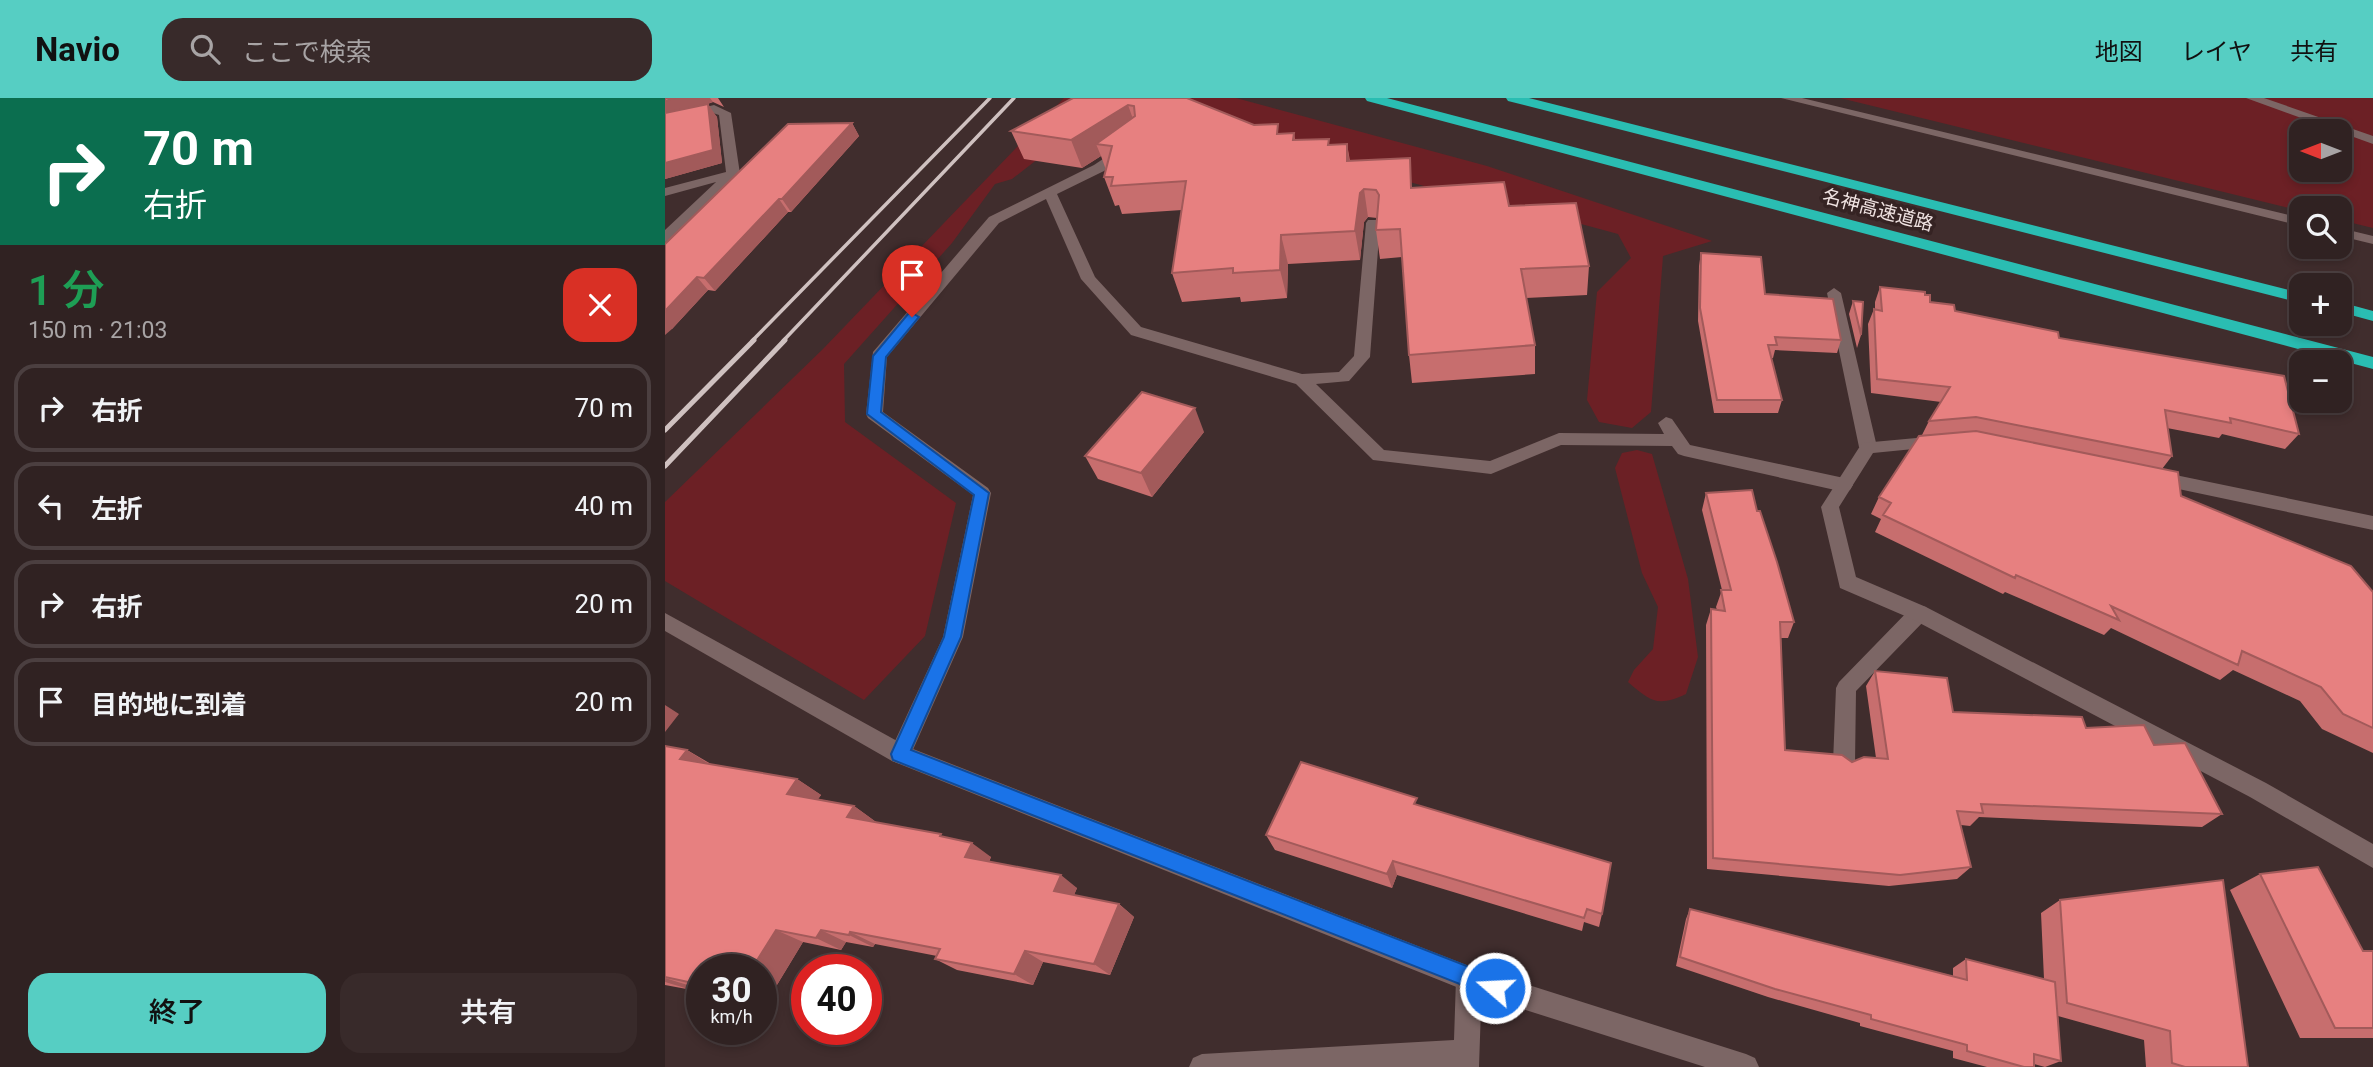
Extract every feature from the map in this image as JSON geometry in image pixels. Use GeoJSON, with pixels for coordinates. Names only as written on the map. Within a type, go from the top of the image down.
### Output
{"type":"FeatureCollection","features":[{"type":"Feature","properties":{"kind":"highway","name":"名神高速道路"},"geometry":{"type":"LineString","coordinates":[[1372,98],[2373,363]]}},
{"type":"Feature","properties":{"kind":"highway","name":"名神高速道路"},"geometry":{"type":"LineString","coordinates":[[1513,98],[2289,295]]}},
{"type":"Feature","properties":{"kind":"highway"},"geometry":{"type":"LineString","coordinates":[[2352,310],[2373,316]]}},
{"type":"Feature","properties":{"kind":"street"},"geometry":{"type":"LineString","coordinates":[[1787,98],[2289,219]]}},
{"type":"Feature","properties":{"kind":"street"},"geometry":{"type":"LineString","coordinates":[[2252,98],[2373,140]]}},
{"type":"Feature","properties":{"kind":"street"},"geometry":{"type":"LineString","coordinates":[[665,121],[713,109],[725,113],[733,174]]}},
{"type":"Feature","properties":{"kind":"street"},"geometry":{"type":"LineString","coordinates":[[900,754],[953,637],[982,493],[874,414],[880,356],[994,220],[1099,167],[1139,139]]}},
{"type":"Feature","properties":{"kind":"street"},"geometry":{"type":"LineString","coordinates":[[665,192],[733,174]]}},
{"type":"Feature","properties":{"kind":"street"},"geometry":{"type":"LineString","coordinates":[[665,238],[733,174]]}},
{"type":"Feature","properties":{"kind":"street"},"geometry":{"type":"LineString","coordinates":[[1050,192],[1088,279],[1136,331],[1302,380],[1343,377],[1362,356],[1373,223]]}},
{"type":"Feature","properties":{"kind":"street"},"geometry":{"type":"LineString","coordinates":[[2352,235],[2373,240]]}},
{"type":"Feature","properties":{"kind":"street"},"geometry":{"type":"LineString","coordinates":[[1834,293],[1868,447],[1830,507],[1847,582],[1919,613],[2258,790],[2373,857]]}},
{"type":"Feature","properties":{"kind":"street"},"geometry":{"type":"LineString","coordinates":[[1302,380],[1379,456],[1491,468],[1559,439],[1677,439]]}},
{"type":"Feature","properties":{"kind":"street"},"geometry":{"type":"LineString","coordinates":[[1666,423],[1684,450],[1844,485]]}},
{"type":"Feature","properties":{"kind":"street"},"geometry":{"type":"LineString","coordinates":[[1868,447],[1955,440]]}},
{"type":"Feature","properties":{"kind":"street"},"geometry":{"type":"LineString","coordinates":[[2143,476],[2373,523]]}},
{"type":"Feature","properties":{"kind":"street"},"geometry":{"type":"LineString","coordinates":[[1844,763],[1846,688],[1919,613]]}},
{"type":"Feature","properties":{"kind":"street"},"geometry":{"type":"LineString","coordinates":[[665,621],[900,754],[1469,979],[1746,1067]]}},
{"type":"Feature","properties":{"kind":"street"},"geometry":{"type":"LineString","coordinates":[[1202,1067],[1466,1060],[1469,979]]}},
{"type":"Feature","properties":{"kind":"shaded area"},"geometry":{"type":"Polygon","coordinates":[[[1064,98],[1116,98],[1012,179],[995,184],[952,243],[844,364],[845,422],[956,503],[925,636],[864,700],[665,581],[665,502],[823,349],[1064,98]]]}},
{"type":"Feature","properties":{"kind":"shaded area"},"geometry":{"type":"Polygon","coordinates":[[[1136,98],[1236,98],[1487,166],[1712,241],[1663,256],[1651,412],[1632,428],[1599,422],[1587,400],[1597,292],[1631,258],[1618,234],[1485,198],[1449,193],[1356,167],[1136,98]]]}},
{"type":"Feature","properties":{"kind":"shaded area"},"geometry":{"type":"Polygon","coordinates":[[[1840,98],[2373,98],[2373,228],[2352,223],[2352,196],[2289,196],[2289,208],[1840,98]]]}},
{"type":"Feature","properties":{"kind":"shaded area"},"geometry":{"type":"Polygon","coordinates":[[[1637,450],[1652,454],[1688,579],[1698,657],[1686,694],[1661,701],[1649,698],[1628,682],[1634,670],[1653,649],[1658,607],[1642,573],[1615,468],[1622,453],[1637,450]]]}},
{"type":"Feature","properties":{"kind":"building"},"geometry":{"type":"Polygon","coordinates":[[[1073,98],[1187,98],[1254,125],[1278,124],[1277,134],[1294,133],[1293,140],[1329,139],[1328,145],[1347,144],[1347,161],[1410,158],[1411,188],[1504,182],[1509,206],[1576,203],[1589,266],[1521,269],[1535,345],[1409,355],[1400,229],[1376,230],[1379,195],[1376,190],[1364,189],[1360,193],[1355,231],[1281,235],[1280,270],[1233,273],[1233,268],[1172,273],[1186,181],[1111,186],[1113,177],[1104,177],[1112,146],[1096,144],[1135,116],[1134,106],[1128,105],[1071,140],[1011,131],[1073,98]]]}},
{"type":"Feature","properties":{"kind":"building"},"geometry":{"type":"Polygon","coordinates":[[[708,104],[713,150],[665,163],[665,113],[708,104]]]}},
{"type":"Feature","properties":{"kind":"building"},"geometry":{"type":"Polygon","coordinates":[[[852,123],[704,278],[697,277],[665,311],[665,244],[788,124],[852,123]]]}},
{"type":"Feature","properties":{"kind":"building"},"geometry":{"type":"Polygon","coordinates":[[[1701,253],[1761,257],[1765,294],[1833,299],[1841,340],[1775,337],[1777,345],[1768,345],[1782,400],[1717,400],[1700,308],[1701,253]]]}},
{"type":"Feature","properties":{"kind":"building"},"geometry":{"type":"Polygon","coordinates":[[[1880,287],[1925,292],[1925,295],[1930,295],[1930,302],[1954,305],[1955,311],[2058,332],[2059,338],[2284,376],[2289,395],[2289,413],[2294,413],[2299,434],[2230,418],[2231,423],[2165,410],[2172,456],[1976,417],[1929,421],[1950,387],[1877,379],[1874,309],[1882,311],[1880,287]]]}},
{"type":"Feature","properties":{"kind":"building"},"geometry":{"type":"Polygon","coordinates":[[[1853,301],[1863,302],[1861,335],[1853,301]]]}},
{"type":"Feature","properties":{"kind":"building"},"geometry":{"type":"Polygon","coordinates":[[[1142,392],[1195,408],[1141,473],[1085,456],[1142,392]]]}},
{"type":"Feature","properties":{"kind":"building"},"geometry":{"type":"Polygon","coordinates":[[[1976,431],[2178,472],[2181,496],[2351,566],[2373,592],[2373,728],[2343,714],[2321,687],[2242,651],[2238,665],[2111,606],[2119,620],[2016,575],[2015,578],[1883,515],[1891,503],[1879,497],[1919,436],[1976,431]]]}},
{"type":"Feature","properties":{"kind":"building"},"geometry":{"type":"Polygon","coordinates":[[[1752,490],[1794,622],[1780,622],[1785,750],[1842,755],[1852,762],[1864,757],[1888,759],[1875,671],[1947,678],[1953,712],[2082,717],[2086,728],[2144,725],[2154,745],[2185,743],[2222,814],[1981,804],[1983,813],[1957,811],[1971,867],[1900,875],[1713,858],[1711,609],[1725,611],[1721,590],[1731,590],[1706,493],[1752,490]]]}},
{"type":"Feature","properties":{"kind":"building"},"geometry":{"type":"Polygon","coordinates":[[[665,746],[687,750],[680,759],[797,779],[787,794],[854,806],[847,817],[941,834],[940,836],[972,843],[965,857],[1061,875],[1054,891],[1119,904],[1094,964],[1025,951],[1014,974],[935,959],[940,949],[850,932],[849,935],[821,930],[816,938],[776,930],[761,954],[686,954],[686,982],[665,977],[665,746]]]}},
{"type":"Feature","properties":{"kind":"building"},"geometry":{"type":"Polygon","coordinates":[[[1301,762],[1417,798],[1414,804],[1611,863],[1602,914],[1587,909],[1584,918],[1393,861],[1387,874],[1266,835],[1301,762]]]}},
{"type":"Feature","properties":{"kind":"building"},"geometry":{"type":"Polygon","coordinates":[[[2318,867],[2363,951],[2373,951],[2373,1028],[2335,1028],[2260,874],[2318,867]]]}},
{"type":"Feature","properties":{"kind":"building"},"geometry":{"type":"Polygon","coordinates":[[[2223,880],[2248,1067],[2185,1067],[2172,1063],[2170,1031],[2067,1003],[2060,900],[2223,880]]]}},
{"type":"Feature","properties":{"kind":"building"},"geometry":{"type":"Polygon","coordinates":[[[1690,909],[1967,980],[1966,959],[2055,982],[2061,1061],[2034,1054],[2034,1067],[2024,1067],[1967,1051],[1967,1045],[1871,1019],[1871,1015],[1775,989],[1680,957],[1690,909]]]}},
{"type":"Feature","properties":{"kind":"railway"},"geometry":{"type":"LineString","coordinates":[[752,341],[990,98]]}},
{"type":"Feature","properties":{"kind":"railway"},"geometry":{"type":"LineString","coordinates":[[783,341],[1014,98]]}},
{"type":"Feature","properties":{"kind":"railway"},"geometry":{"type":"LineString","coordinates":[[665,430],[754,340]]}},
{"type":"Feature","properties":{"kind":"railway"},"geometry":{"type":"LineString","coordinates":[[665,466],[785,340]]}},
{"type":"Feature","properties":{"kind":"route"},"geometry":{"type":"LineString","coordinates":[[912,317],[880,356],[874,414],[982,493],[953,637],[900,754],[1495,988]]}}]}
